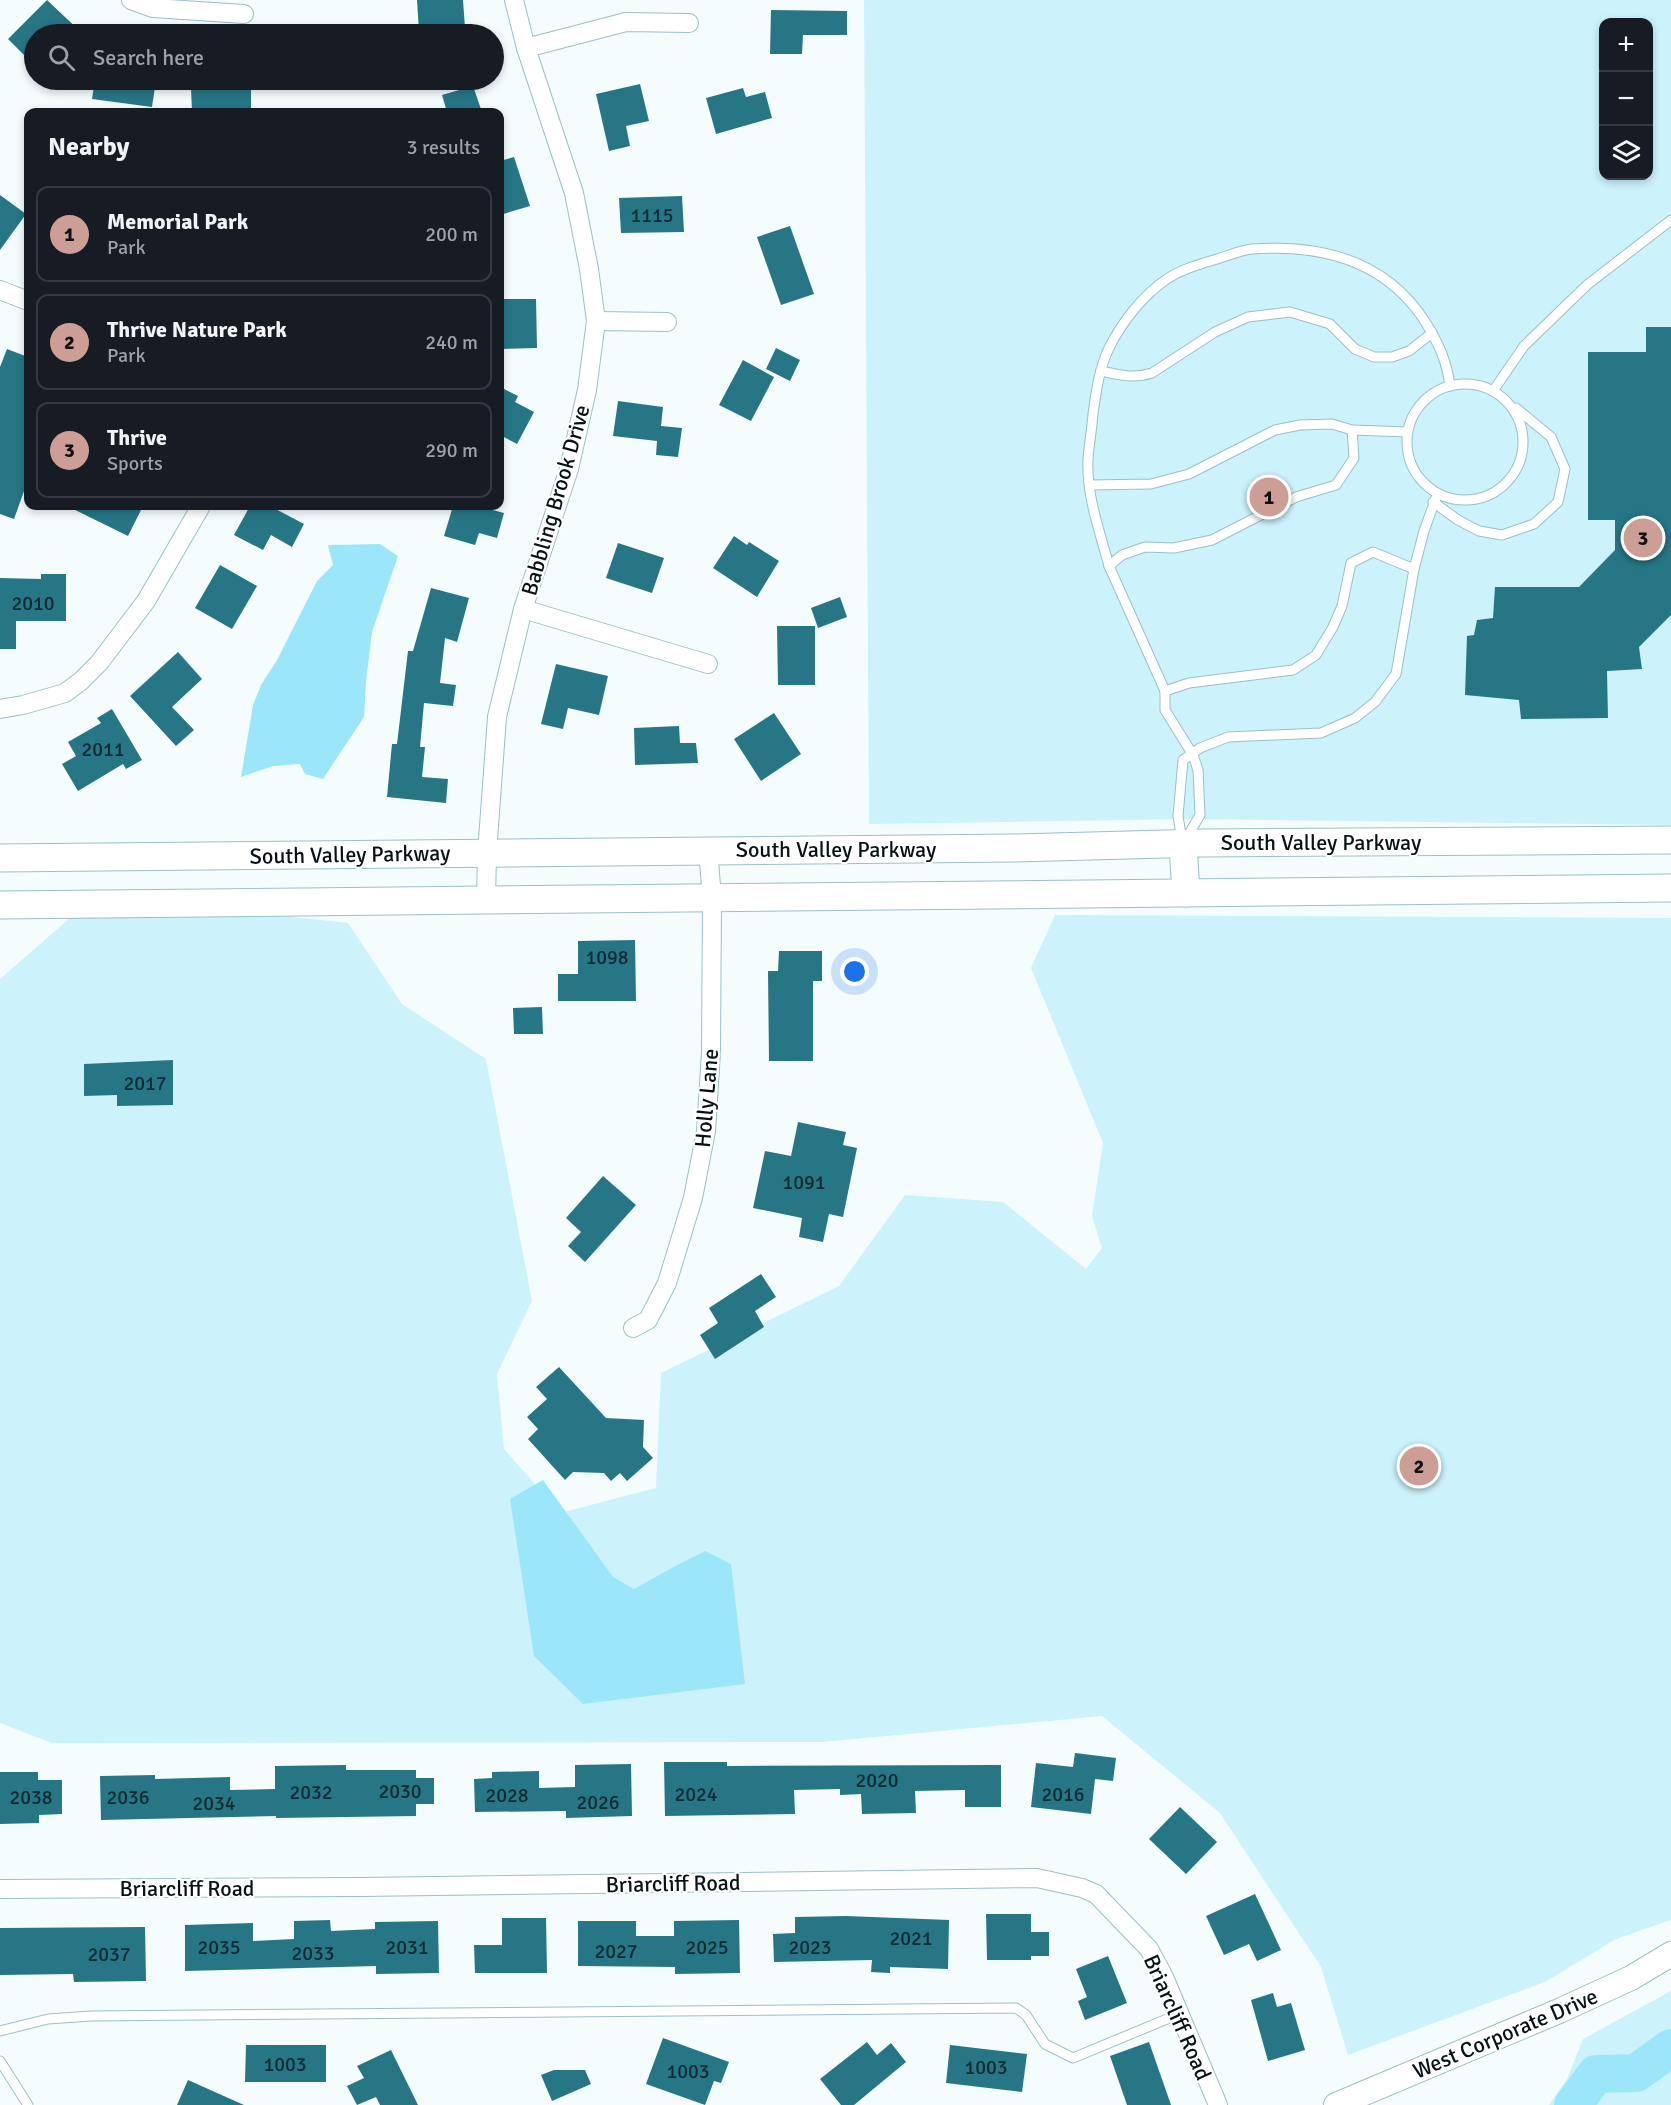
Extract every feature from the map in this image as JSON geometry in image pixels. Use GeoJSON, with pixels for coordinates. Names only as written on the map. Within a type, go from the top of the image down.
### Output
{"type":"FeatureCollection","features":[{"type":"Feature","properties":{"kind":"main road","name":"South Valley Parkway"},"geometry":{"type":"LineString","coordinates":[[0,858],[708,849],[858,850],[1214,843],[1671,840]]}},
{"type":"Feature","properties":{"kind":"main road"},"geometry":{"type":"LineString","coordinates":[[1183,845],[1185,893]]}},
{"type":"Feature","properties":{"kind":"main road","name":"South Valley Parkway"},"geometry":{"type":"LineString","coordinates":[[0,905],[1671,888]]}},
{"type":"Feature","properties":{"kind":"street"},"geometry":{"type":"LineString","coordinates":[[131,0],[153,8],[244,14]]}},
{"type":"Feature","properties":{"kind":"street","name":"Babbling Brook Drive"},"geometry":{"type":"LineString","coordinates":[[486,900],[487,853],[497,717],[524,609],[569,469],[587,390],[596,321],[589,269],[574,194],[526,48],[514,0]]}},
{"type":"Feature","properties":{"kind":"street"},"geometry":{"type":"LineString","coordinates":[[526,48],[626,22],[689,23]]}},
{"type":"Feature","properties":{"kind":"street"},"geometry":{"type":"LineString","coordinates":[[0,290],[24,299]]}},
{"type":"Feature","properties":{"kind":"street"},"geometry":{"type":"LineString","coordinates":[[596,321],[667,322]]}},
{"type":"Feature","properties":{"kind":"street"},"geometry":{"type":"LineString","coordinates":[[0,709],[64,693],[81,681],[99,663],[146,601],[199,510]]}},
{"type":"Feature","properties":{"kind":"street"},"geometry":{"type":"LineString","coordinates":[[524,609],[708,664]]}},
{"type":"Feature","properties":{"kind":"street","name":"Holly Lane"},"geometry":{"type":"LineString","coordinates":[[633,1328],[648,1320],[667,1283],[693,1198],[706,1131],[711,1052],[712,898],[708,849]]}},
{"type":"Feature","properties":{"kind":"street","name":"Briarcliff Road"},"geometry":{"type":"LineString","coordinates":[[0,1889],[1037,1878],[1082,1888],[1096,1894],[1149,1948],[1218,2105]]}},
{"type":"Feature","properties":{"kind":"street","name":"West Corporate Drive"},"geometry":{"type":"LineString","coordinates":[[1336,2105],[1569,2007],[1631,1978],[1671,1954]]}},
{"type":"Feature","properties":{"kind":"lane"},"geometry":{"type":"LineString","coordinates":[[1493,391],[1524,346],[1571,300],[1595,278],[1671,220]]}},
{"type":"Feature","properties":{"kind":"lane"},"geometry":{"type":"LineString","coordinates":[[1183,845],[1200,815],[1198,770],[1193,755],[1165,710],[1165,691],[1109,566],[1093,507],[1088,461],[1096,387],[1109,348],[1149,293],[1168,278],[1191,267],[1250,249],[1328,253],[1361,264],[1393,284],[1417,309],[1432,333],[1447,365],[1450,386]]}},
{"type":"Feature","properties":{"kind":"lane"},"geometry":{"type":"LineString","coordinates":[[1101,371],[1128,377],[1140,377],[1152,373],[1215,332],[1248,317],[1290,312],[1330,324],[1355,349],[1374,357],[1392,357],[1409,351],[1432,333]]}},
{"type":"Feature","properties":{"kind":"lane"},"geometry":{"type":"LineString","coordinates":[[1457,384],[1476,385],[1493,391],[1551,437],[1565,469],[1558,502],[1534,524],[1502,535],[1479,531],[1458,520],[1422,484],[1412,468],[1406,450],[1407,432],[1413,414],[1424,400],[1440,389],[1457,384]]}},
{"type":"Feature","properties":{"kind":"lane"},"geometry":{"type":"LineString","coordinates":[[1435,498],[1456,501],[1477,500],[1495,493],[1511,479],[1520,461],[1523,441],[1521,423],[1511,405]]}},
{"type":"Feature","properties":{"kind":"lane"},"geometry":{"type":"LineString","coordinates":[[1090,485],[1151,484],[1189,474],[1275,430],[1332,424],[1352,430],[1407,432]]}},
{"type":"Feature","properties":{"kind":"lane"},"geometry":{"type":"LineString","coordinates":[[1109,566],[1122,555],[1145,547],[1174,548],[1212,540],[1296,497],[1336,485],[1354,458],[1352,430]]}},
{"type":"Feature","properties":{"kind":"lane"},"geometry":{"type":"LineString","coordinates":[[1183,845],[1178,816],[1183,760],[1200,748],[1228,737],[1321,733],[1355,718],[1375,702],[1396,674],[1414,569],[1435,498]]}},
{"type":"Feature","properties":{"kind":"lane"},"geometry":{"type":"LineString","coordinates":[[1165,691],[1189,683],[1293,670],[1316,655],[1333,627],[1342,606],[1351,562],[1373,552],[1414,569]]}},
{"type":"Feature","properties":{"kind":"lane"},"geometry":{"type":"LineString","coordinates":[[0,2031],[48,2019],[91,2016],[1016,2008],[1026,2015],[1045,2044],[1073,2058],[1179,2014]]}},
{"type":"Feature","properties":{"kind":"lane"},"geometry":{"type":"LineString","coordinates":[[0,2061],[28,2105]]}},
{"type":"Feature","properties":{"kind":"shaded area"},"geometry":{"type":"Polygon","coordinates":[[[864,0],[1671,0],[1671,825],[1188,819],[869,824],[864,0]]]}},
{"type":"Feature","properties":{"kind":"shaded area"},"geometry":{"type":"Polygon","coordinates":[[[273,915],[348,923],[402,1004],[486,1059],[532,1301],[497,1374],[504,1449],[560,1513],[656,1488],[661,1373],[839,1286],[905,1195],[1003,1202],[1086,1269],[1102,1248],[1092,1216],[1103,1143],[1031,968],[1055,915],[1671,918],[1671,1920],[1616,1939],[1545,1982],[1348,2055],[1321,1967],[1220,1813],[1102,1716],[822,1742],[52,1743],[0,1723],[0,979],[70,918],[273,915]]]}},
{"type":"Feature","properties":{"kind":"shaded area"},"geometry":{"type":"Polygon","coordinates":[[[1671,1991],[1671,2105],[1549,2105],[1567,2079],[1583,2039],[1671,1991]]]}},
{"type":"Feature","properties":{"kind":"water"},"geometry":{"type":"Polygon","coordinates":[[[380,544],[398,556],[372,632],[364,717],[323,779],[305,774],[300,764],[273,766],[241,777],[253,705],[261,685],[277,660],[317,581],[333,565],[328,545],[380,544]]]}},
{"type":"Feature","properties":{"kind":"water"},"geometry":{"type":"Polygon","coordinates":[[[543,1480],[613,1577],[634,1589],[705,1551],[731,1564],[745,1684],[583,1704],[534,1656],[510,1499],[543,1480]]]}},
{"type":"Feature","properties":{"kind":"building"},"geometry":{"type":"Polygon","coordinates":[[[47,0],[72,24],[24,24],[24,55],[8,39],[47,0]]]}},
{"type":"Feature","properties":{"kind":"building"},"geometry":{"type":"Polygon","coordinates":[[[417,0],[463,0],[465,24],[418,24],[417,0]]]}},
{"type":"Feature","properties":{"kind":"building"},"geometry":{"type":"Polygon","coordinates":[[[771,10],[847,11],[847,35],[803,35],[802,54],[770,54],[771,10]]]}},
{"type":"Feature","properties":{"kind":"building"},"geometry":{"type":"Polygon","coordinates":[[[640,84],[649,121],[626,126],[630,146],[609,151],[596,94],[640,84]]]}},
{"type":"Feature","properties":{"kind":"building"},"geometry":{"type":"Polygon","coordinates":[[[743,88],[746,97],[765,92],[772,118],[716,134],[706,98],[743,88]]]}},
{"type":"Feature","properties":{"kind":"building"},"geometry":{"type":"Polygon","coordinates":[[[93,90],[155,90],[152,107],[92,99],[93,90]]]}},
{"type":"Feature","properties":{"kind":"building"},"geometry":{"type":"Polygon","coordinates":[[[191,90],[251,90],[251,108],[192,108],[191,90]]]}},
{"type":"Feature","properties":{"kind":"building"},"geometry":{"type":"Polygon","coordinates":[[[459,90],[474,90],[481,108],[446,108],[442,95],[459,90]]]}},
{"type":"Feature","properties":{"kind":"building"},"geometry":{"type":"Polygon","coordinates":[[[514,157],[530,206],[504,214],[504,160],[514,157]]]}},
{"type":"Feature","properties":{"kind":"building"},"geometry":{"type":"Polygon","coordinates":[[[0,195],[24,213],[24,217],[0,250],[0,195]]]}},
{"type":"Feature","properties":{"kind":"building"},"geometry":{"type":"Polygon","coordinates":[[[682,196],[684,232],[621,233],[619,198],[682,196]]]}},
{"type":"Feature","properties":{"kind":"building"},"geometry":{"type":"Polygon","coordinates":[[[790,226],[814,294],[781,305],[757,237],[790,226]]]}},
{"type":"Feature","properties":{"kind":"building"},"geometry":{"type":"Polygon","coordinates":[[[504,299],[536,299],[537,348],[504,349],[504,299]]]}},
{"type":"Feature","properties":{"kind":"building"},"geometry":{"type":"Polygon","coordinates":[[[1646,327],[1671,327],[1671,615],[1639,647],[1642,669],[1607,671],[1608,718],[1521,719],[1519,700],[1465,695],[1467,636],[1474,635],[1477,620],[1493,618],[1495,587],[1579,587],[1615,550],[1615,520],[1588,520],[1588,352],[1646,352],[1646,327]]]}},
{"type":"Feature","properties":{"kind":"building"},"geometry":{"type":"Polygon","coordinates":[[[776,348],[800,360],[790,381],[766,369],[776,348]]]}},
{"type":"Feature","properties":{"kind":"building"},"geometry":{"type":"Polygon","coordinates":[[[7,349],[24,355],[24,491],[14,519],[0,514],[0,367],[7,349]]]}},
{"type":"Feature","properties":{"kind":"building"},"geometry":{"type":"Polygon","coordinates":[[[743,360],[774,377],[751,421],[719,405],[743,360]]]}},
{"type":"Feature","properties":{"kind":"building"},"geometry":{"type":"Polygon","coordinates":[[[504,389],[518,396],[515,402],[534,412],[517,444],[504,437],[504,389]]]}},
{"type":"Feature","properties":{"kind":"building"},"geometry":{"type":"Polygon","coordinates":[[[618,401],[663,407],[661,426],[682,428],[678,457],[656,455],[657,441],[613,436],[618,401]]]}},
{"type":"Feature","properties":{"kind":"building"},"geometry":{"type":"Polygon","coordinates":[[[75,510],[141,510],[128,536],[75,510]]]}},
{"type":"Feature","properties":{"kind":"building"},"geometry":{"type":"Polygon","coordinates":[[[248,510],[278,510],[304,524],[292,547],[271,535],[263,550],[234,535],[248,510]]]}},
{"type":"Feature","properties":{"kind":"building"},"geometry":{"type":"Polygon","coordinates":[[[452,510],[493,510],[504,513],[497,538],[479,533],[475,545],[444,536],[452,510]]]}},
{"type":"Feature","properties":{"kind":"building"},"geometry":{"type":"Polygon","coordinates":[[[734,536],[747,545],[749,542],[779,561],[757,597],[713,568],[734,536]]]}},
{"type":"Feature","properties":{"kind":"building"},"geometry":{"type":"Polygon","coordinates":[[[618,543],[664,558],[652,593],[606,578],[618,543]]]}},
{"type":"Feature","properties":{"kind":"building"},"geometry":{"type":"Polygon","coordinates":[[[220,565],[257,586],[232,629],[195,608],[220,565]]]}},
{"type":"Feature","properties":{"kind":"building"},"geometry":{"type":"Polygon","coordinates":[[[41,574],[66,574],[66,621],[16,621],[16,649],[0,649],[0,578],[41,579],[41,574]]]}},
{"type":"Feature","properties":{"kind":"building"},"geometry":{"type":"Polygon","coordinates":[[[431,588],[469,598],[457,642],[445,638],[440,683],[456,685],[453,706],[424,703],[420,747],[425,747],[422,777],[448,779],[446,803],[387,797],[392,744],[397,744],[408,651],[413,651],[431,588]]]}},
{"type":"Feature","properties":{"kind":"building"},"geometry":{"type":"Polygon","coordinates":[[[840,597],[847,617],[818,628],[811,608],[840,597]]]}},
{"type":"Feature","properties":{"kind":"building"},"geometry":{"type":"Polygon","coordinates":[[[777,626],[815,626],[815,685],[778,685],[777,626]]]}},
{"type":"Feature","properties":{"kind":"building"},"geometry":{"type":"Polygon","coordinates":[[[178,652],[202,679],[172,707],[194,730],[176,746],[130,696],[178,652]]]}},
{"type":"Feature","properties":{"kind":"building"},"geometry":{"type":"Polygon","coordinates":[[[556,664],[608,676],[599,715],[568,708],[563,729],[541,724],[556,664]]]}},
{"type":"Feature","properties":{"kind":"building"},"geometry":{"type":"Polygon","coordinates":[[[112,709],[142,760],[126,769],[123,764],[78,791],[62,764],[76,756],[68,742],[101,723],[97,718],[112,709]]]}},
{"type":"Feature","properties":{"kind":"building"},"geometry":{"type":"Polygon","coordinates":[[[774,713],[801,754],[761,781],[734,739],[774,713]]]}},
{"type":"Feature","properties":{"kind":"building"},"geometry":{"type":"Polygon","coordinates":[[[679,726],[680,743],[696,743],[698,763],[635,765],[634,728],[679,726]]]}},
{"type":"Feature","properties":{"kind":"building"},"geometry":{"type":"Polygon","coordinates":[[[635,940],[636,1001],[558,1001],[558,974],[578,974],[578,941],[635,940]]]}},
{"type":"Feature","properties":{"kind":"building"},"geometry":{"type":"Polygon","coordinates":[[[779,951],[822,951],[822,981],[813,981],[813,1061],[769,1061],[768,971],[778,971],[779,951]]]}},
{"type":"Feature","properties":{"kind":"building"},"geometry":{"type":"Polygon","coordinates":[[[542,1007],[543,1034],[514,1034],[513,1008],[542,1007]]]}},
{"type":"Feature","properties":{"kind":"building"},"geometry":{"type":"Polygon","coordinates":[[[173,1060],[173,1105],[117,1106],[117,1095],[84,1096],[84,1064],[173,1060]]]}},
{"type":"Feature","properties":{"kind":"building"},"geometry":{"type":"Polygon","coordinates":[[[798,1122],[846,1132],[843,1145],[857,1148],[843,1217],[829,1214],[823,1242],[799,1237],[802,1218],[753,1208],[765,1151],[791,1156],[798,1122]]]}},
{"type":"Feature","properties":{"kind":"building"},"geometry":{"type":"Polygon","coordinates":[[[603,1176],[636,1205],[585,1262],[568,1246],[581,1232],[566,1218],[603,1176]]]}},
{"type":"Feature","properties":{"kind":"building"},"geometry":{"type":"Polygon","coordinates":[[[761,1274],[776,1297],[755,1311],[764,1327],[715,1359],[700,1335],[718,1323],[709,1308],[761,1274]]]}},
{"type":"Feature","properties":{"kind":"building"},"geometry":{"type":"Polygon","coordinates":[[[559,1367],[606,1418],[644,1420],[643,1447],[653,1458],[627,1481],[620,1473],[611,1481],[604,1473],[573,1472],[565,1480],[528,1439],[538,1429],[527,1417],[547,1399],[536,1387],[559,1367]]]}},
{"type":"Feature","properties":{"kind":"building"},"geometry":{"type":"Polygon","coordinates":[[[1075,1753],[1116,1758],[1113,1781],[1095,1779],[1091,1814],[1031,1807],[1036,1763],[1073,1767],[1075,1753]]]}},
{"type":"Feature","properties":{"kind":"building"},"geometry":{"type":"Polygon","coordinates":[[[664,1762],[727,1762],[727,1766],[1001,1765],[1001,1807],[965,1807],[965,1790],[915,1791],[916,1813],[862,1814],[861,1794],[840,1795],[840,1789],[794,1790],[795,1814],[665,1816],[664,1762]]]}},
{"type":"Feature","properties":{"kind":"building"},"geometry":{"type":"Polygon","coordinates":[[[631,1764],[632,1816],[566,1818],[566,1811],[475,1812],[474,1779],[492,1778],[492,1772],[539,1771],[539,1788],[575,1787],[575,1765],[631,1764]]]}},
{"type":"Feature","properties":{"kind":"building"},"geometry":{"type":"Polygon","coordinates":[[[346,1765],[346,1770],[416,1770],[416,1778],[434,1778],[434,1804],[416,1804],[416,1816],[101,1820],[100,1776],[155,1775],[155,1779],[230,1777],[230,1790],[275,1789],[275,1766],[346,1765]]]}},
{"type":"Feature","properties":{"kind":"building"},"geometry":{"type":"Polygon","coordinates":[[[0,1772],[38,1772],[38,1780],[62,1780],[62,1814],[39,1815],[39,1823],[0,1824],[0,1772]]]}},
{"type":"Feature","properties":{"kind":"building"},"geometry":{"type":"Polygon","coordinates":[[[1180,1807],[1217,1842],[1186,1874],[1149,1839],[1180,1807]]]}},
{"type":"Feature","properties":{"kind":"building"},"geometry":{"type":"Polygon","coordinates":[[[1255,1894],[1281,1950],[1257,1961],[1249,1944],[1224,1955],[1206,1916],[1255,1894]]]}},
{"type":"Feature","properties":{"kind":"building"},"geometry":{"type":"Polygon","coordinates":[[[986,1914],[1031,1914],[1031,1932],[1049,1932],[1049,1956],[1031,1956],[1031,1960],[987,1960],[986,1914]]]}},
{"type":"Feature","properties":{"kind":"building"},"geometry":{"type":"Polygon","coordinates":[[[846,1916],[949,1920],[948,1969],[890,1967],[890,1973],[871,1972],[872,1960],[774,1962],[773,1934],[795,1933],[795,1917],[846,1916]]]}},
{"type":"Feature","properties":{"kind":"building"},"geometry":{"type":"Polygon","coordinates":[[[502,1918],[546,1918],[547,1973],[475,1973],[474,1945],[502,1945],[502,1918]]]}},
{"type":"Feature","properties":{"kind":"building"},"geometry":{"type":"Polygon","coordinates":[[[330,1920],[331,1931],[375,1929],[375,1922],[438,1921],[439,1973],[376,1974],[376,1966],[185,1971],[185,1925],[253,1923],[253,1941],[294,1939],[294,1921],[330,1920]]]}},
{"type":"Feature","properties":{"kind":"building"},"geometry":{"type":"Polygon","coordinates":[[[739,1920],[740,1973],[675,1974],[675,1967],[578,1966],[578,1921],[636,1921],[636,1936],[674,1936],[674,1921],[739,1920]]]}},
{"type":"Feature","properties":{"kind":"building"},"geometry":{"type":"Polygon","coordinates":[[[145,1927],[146,1981],[74,1982],[73,1974],[0,1975],[0,1928],[145,1927]]]}},
{"type":"Feature","properties":{"kind":"building"},"geometry":{"type":"Polygon","coordinates":[[[1108,1956],[1127,2003],[1085,2020],[1078,2001],[1087,1997],[1076,1969],[1108,1956]]]}},
{"type":"Feature","properties":{"kind":"building"},"geometry":{"type":"Polygon","coordinates":[[[1273,1993],[1277,2007],[1291,2003],[1305,2050],[1268,2061],[1251,2000],[1273,1993]]]}},
{"type":"Feature","properties":{"kind":"building"},"geometry":{"type":"Polygon","coordinates":[[[663,2038],[729,2062],[721,2083],[714,2081],[705,2105],[646,2084],[663,2038]]]}},
{"type":"Feature","properties":{"kind":"building"},"geometry":{"type":"Polygon","coordinates":[[[867,2042],[877,2055],[891,2043],[906,2062],[854,2105],[841,2105],[820,2079],[867,2042]]]}},
{"type":"Feature","properties":{"kind":"building"},"geometry":{"type":"Polygon","coordinates":[[[1149,2042],[1171,2105],[1127,2105],[1110,2056],[1149,2042]]]}},
{"type":"Feature","properties":{"kind":"building"},"geometry":{"type":"Polygon","coordinates":[[[246,2045],[326,2045],[326,2082],[245,2082],[246,2045]]]}},
{"type":"Feature","properties":{"kind":"building"},"geometry":{"type":"Polygon","coordinates":[[[950,2045],[1027,2054],[1022,2092],[946,2083],[950,2045]]]}},
{"type":"Feature","properties":{"kind":"building"},"geometry":{"type":"Polygon","coordinates":[[[391,2050],[418,2105],[380,2105],[376,2097],[357,2105],[347,2086],[364,2078],[357,2066],[391,2050]]]}},
{"type":"Feature","properties":{"kind":"building"},"geometry":{"type":"Polygon","coordinates":[[[554,2070],[585,2070],[591,2084],[552,2101],[541,2075],[554,2070]]]}},
{"type":"Feature","properties":{"kind":"building"},"geometry":{"type":"Polygon","coordinates":[[[188,2080],[244,2105],[177,2105],[188,2080]]]}},
{"type":"Feature","properties":{"kind":"waterway"},"geometry":{"type":"LineString","coordinates":[[1573,2105],[1596,2074],[1636,2073],[1671,2048]]}},
{"type":"Feature","properties":{"kind":"place","name":"Memorial Park"},"geometry":{"type":"Point","coordinates":[1269,497]}},
{"type":"Feature","properties":{"kind":"place","name":"Thrive"},"geometry":{"type":"Point","coordinates":[1643,538]}},
{"type":"Feature","properties":{"kind":"place","name":"Thrive Nature Park"},"geometry":{"type":"Point","coordinates":[1419,1466]}}]}
